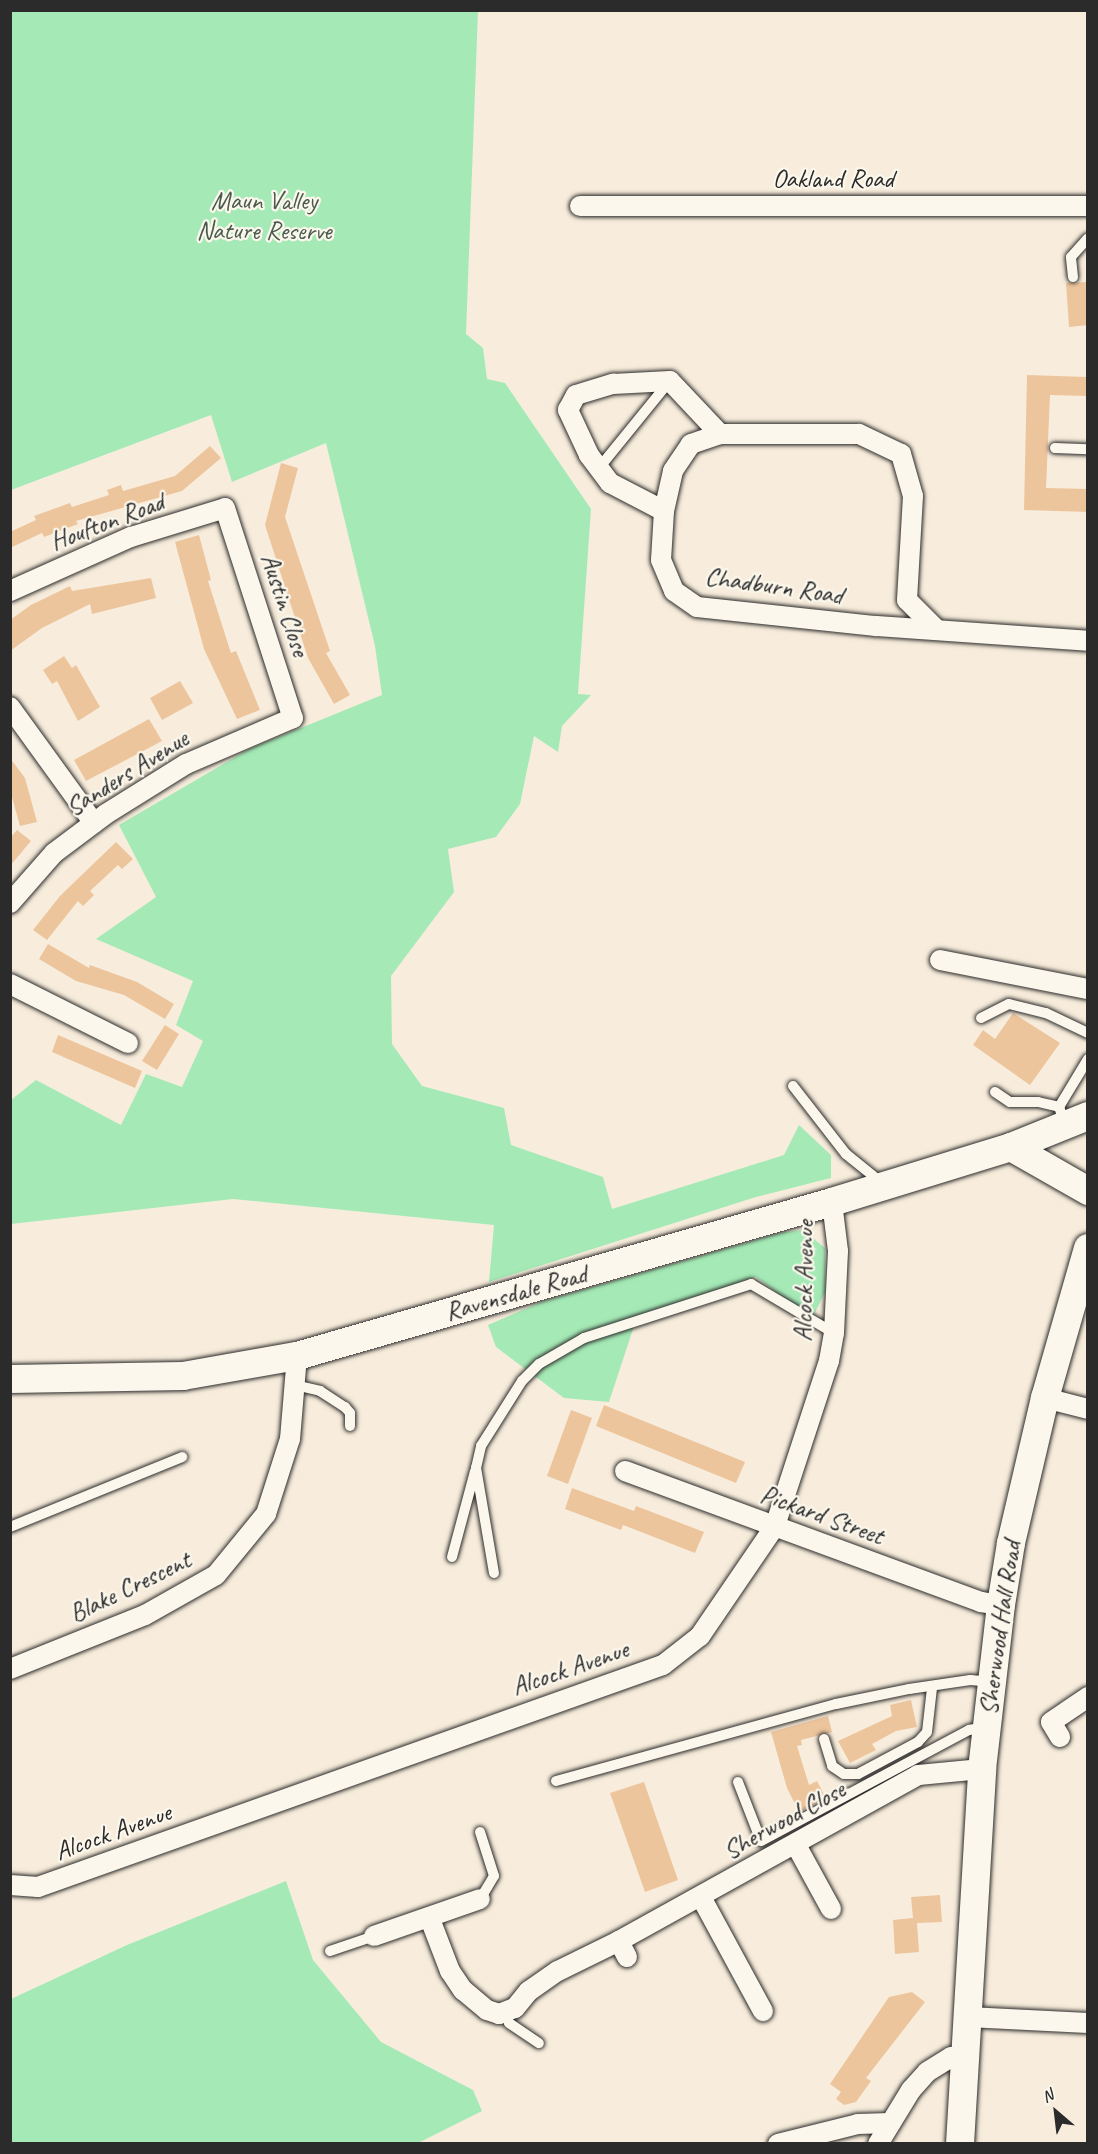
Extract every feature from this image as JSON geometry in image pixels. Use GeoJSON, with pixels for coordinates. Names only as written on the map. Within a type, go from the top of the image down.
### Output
{"type":"FeatureCollection","features":[{"type":"Feature","properties":{"kind":"main road","name":"Ravensdale Road"},"geometry":{"type":"LineString","coordinates":[[10,1379],[183,1376],[297,1356],[832,1202],[1011,1147],[1076,1118]]}},
{"type":"Feature","properties":{"kind":"main road"},"geometry":{"type":"LineString","coordinates":[[1011,1147],[1088,1191]]}},
{"type":"Feature","properties":{"kind":"main road","name":"Sherwood Hall Road"},"geometry":{"type":"LineString","coordinates":[[960,2144],[982,1769],[1011,1542],[1046,1398],[1088,1248]]}},
{"type":"Feature","properties":{"kind":"street","name":"Oakland Road"},"geometry":{"type":"LineString","coordinates":[[580,207],[1088,206]]}},
{"type":"Feature","properties":{"kind":"street"},"geometry":{"type":"LineString","coordinates":[[664,511],[627,495],[610,483],[599,468],[568,410],[576,395],[613,384],[670,381],[720,434]]}},
{"type":"Feature","properties":{"kind":"street","name":"Chadburn Road"},"geometry":{"type":"LineString","coordinates":[[907,600],[913,496],[901,454],[859,434],[720,434],[691,444],[673,471],[664,511],[662,560],[674,591],[698,607],[876,626],[1088,641]]}},
{"type":"Feature","properties":{"kind":"street","name":"Houfton Road"},"geometry":{"type":"LineString","coordinates":[[10,591],[131,537],[225,508]]}},
{"type":"Feature","properties":{"kind":"street","name":"Austin Close"},"geometry":{"type":"LineString","coordinates":[[225,508],[293,718]]}},
{"type":"Feature","properties":{"kind":"street"},"geometry":{"type":"LineString","coordinates":[[876,626],[907,600],[936,629]]}},
{"type":"Feature","properties":{"kind":"street"},"geometry":{"type":"LineString","coordinates":[[10,707],[94,823]]}},
{"type":"Feature","properties":{"kind":"street","name":"Sanders Avenue"},"geometry":{"type":"LineString","coordinates":[[10,903],[54,853],[94,823],[186,764],[293,718]]}},
{"type":"Feature","properties":{"kind":"street"},"geometry":{"type":"LineString","coordinates":[[940,960],[1088,989]]}},
{"type":"Feature","properties":{"kind":"street"},"geometry":{"type":"LineString","coordinates":[[10,984],[128,1042]]}},
{"type":"Feature","properties":{"kind":"street","name":"Alcock Avenue"},"geometry":{"type":"LineString","coordinates":[[10,1885],[38,1887],[663,1665],[700,1636],[775,1526],[816,1406],[834,1333],[838,1251],[832,1202]]}},
{"type":"Feature","properties":{"kind":"street","name":"Blake Crescent"},"geometry":{"type":"LineString","coordinates":[[10,1669],[145,1615],[216,1575],[266,1514],[290,1439],[297,1356]]}},
{"type":"Feature","properties":{"kind":"street"},"geometry":{"type":"LineString","coordinates":[[1046,1398],[1088,1409]]}},
{"type":"Feature","properties":{"kind":"street","name":"Pickard Street"},"geometry":{"type":"LineString","coordinates":[[625,1471],[981,1602],[1002,1605]]}},
{"type":"Feature","properties":{"kind":"street"},"geometry":{"type":"LineString","coordinates":[[1060,1737],[1051,1722],[1088,1697]]}},
{"type":"Feature","properties":{"kind":"street","name":"Sherwood Close"},"geometry":{"type":"LineString","coordinates":[[506,2014],[558,1971],[623,1949],[701,1897],[918,1775],[982,1769]]}},
{"type":"Feature","properties":{"kind":"street"},"geometry":{"type":"LineString","coordinates":[[796,1845],[831,1909]]}},
{"type":"Feature","properties":{"kind":"street"},"geometry":{"type":"LineString","coordinates":[[701,1897],[763,2011]]}},
{"type":"Feature","properties":{"kind":"street"},"geometry":{"type":"LineString","coordinates":[[374,1936],[430,1919],[480,1899]]}},
{"type":"Feature","properties":{"kind":"street"},"geometry":{"type":"LineString","coordinates":[[430,1919],[450,1971],[463,1990],[488,2010],[506,2014]]}},
{"type":"Feature","properties":{"kind":"street"},"geometry":{"type":"LineString","coordinates":[[968,2017],[1088,2023]]}},
{"type":"Feature","properties":{"kind":"street"},"geometry":{"type":"LineString","coordinates":[[878,2144],[890,2123],[927,2072],[951,2057],[964,2056]]}},
{"type":"Feature","properties":{"kind":"street"},"geometry":{"type":"LineString","coordinates":[[778,2144],[858,2124],[890,2123]]}},
{"type":"Feature","properties":{"kind":"lane"},"geometry":{"type":"LineString","coordinates":[[1073,277],[1071,257],[1088,238]]}},
{"type":"Feature","properties":{"kind":"lane"},"geometry":{"type":"LineString","coordinates":[[599,468],[670,381]]}},
{"type":"Feature","properties":{"kind":"lane"},"geometry":{"type":"LineString","coordinates":[[1055,448],[1088,449]]}},
{"type":"Feature","properties":{"kind":"lane"},"geometry":{"type":"LineString","coordinates":[[981,1017],[1009,1004],[1046,1014],[1088,1033]]}},
{"type":"Feature","properties":{"kind":"lane"},"geometry":{"type":"LineString","coordinates":[[995,1092],[1010,1102],[1038,1102],[1076,1118],[1088,1059]]}},
{"type":"Feature","properties":{"kind":"lane"},"geometry":{"type":"LineString","coordinates":[[793,1086],[846,1154],[885,1185]]}},
{"type":"Feature","properties":{"kind":"lane"},"geometry":{"type":"LineString","coordinates":[[452,1557],[481,1446],[522,1381],[539,1364],[584,1338],[751,1284],[834,1333]]}},
{"type":"Feature","properties":{"kind":"lane"},"geometry":{"type":"LineString","coordinates":[[294,1385],[320,1391],[345,1407],[351,1413],[350,1426]]}},
{"type":"Feature","properties":{"kind":"lane"},"geometry":{"type":"LineString","coordinates":[[10,1527],[182,1457]]}},
{"type":"Feature","properties":{"kind":"lane"},"geometry":{"type":"LineString","coordinates":[[476,1468],[494,1573]]}},
{"type":"Feature","properties":{"kind":"lane"},"geometry":{"type":"LineString","coordinates":[[556,1781],[836,1704],[909,1689],[932,1688],[970,1680],[992,1682]]}},
{"type":"Feature","properties":{"kind":"lane"},"geometry":{"type":"LineString","coordinates":[[824,1739],[832,1766],[844,1774],[858,1774],[918,1742],[927,1732],[932,1688]]}},
{"type":"Feature","properties":{"kind":"lane"},"geometry":{"type":"LineString","coordinates":[[738,1782],[761,1841],[969,1730],[986,1727]]}},
{"type":"Feature","properties":{"kind":"lane"},"geometry":{"type":"LineString","coordinates":[[480,1832],[495,1876],[480,1899]]}},
{"type":"Feature","properties":{"kind":"lane"},"geometry":{"type":"LineString","coordinates":[[330,1951],[374,1936]]}},
{"type":"Feature","properties":{"kind":"lane"},"geometry":{"type":"LineString","coordinates":[[506,2014],[509,2023],[539,2043]]}},
{"type":"Feature","properties":{"kind":"green space","name":"Maun Valley Nature Reserve"},"geometry":{"type":"Polygon","coordinates":[[[11,10],[478,11],[466,334],[483,348],[487,379],[505,383],[591,509],[578,694],[591,695],[562,726],[558,752],[534,736],[520,804],[496,837],[448,849],[454,892],[391,976],[392,1044],[422,1086],[504,1108],[511,1145],[603,1177],[612,1209],[784,1155],[799,1125],[831,1155],[831,1178],[756,1197],[489,1282],[494,1225],[233,1199],[11,1224],[11,1100],[36,1080],[121,1125],[146,1074],[182,1087],[203,1041],[176,1025],[193,981],[96,939],[156,897],[119,825],[249,749],[382,695],[375,646],[326,443],[232,482],[211,415],[11,490],[11,10]]]}},
{"type":"Feature","properties":{"kind":"green space"},"geometry":{"type":"Polygon","coordinates":[[[803,1230],[825,1248],[825,1292],[812,1319],[756,1277],[636,1320],[609,1402],[564,1398],[496,1347],[488,1325],[541,1302],[784,1232],[803,1230]]]}},
{"type":"Feature","properties":{"kind":"green space"},"geometry":{"type":"Polygon","coordinates":[[[286,1881],[313,1960],[381,2042],[473,2090],[482,2111],[418,2143],[11,2143],[11,1999],[127,1945],[286,1881]]]}},
{"type":"Feature","properties":{"kind":"building"},"geometry":{"type":"Polygon","coordinates":[[[1088,282],[1088,325],[1069,327],[1066,283],[1088,282]]]}},
{"type":"Feature","properties":{"kind":"building"},"geometry":{"type":"Polygon","coordinates":[[[1027,375],[1088,377],[1088,396],[1050,395],[1046,488],[1088,489],[1088,512],[1024,510],[1027,375]]]}},
{"type":"Feature","properties":{"kind":"building"},"geometry":{"type":"Polygon","coordinates":[[[210,446],[221,458],[182,491],[76,521],[78,524],[44,537],[42,533],[10,548],[10,532],[36,520],[34,516],[70,503],[72,507],[109,495],[107,490],[121,485],[123,491],[175,476],[210,446]]]}},
{"type":"Feature","properties":{"kind":"building"},"geometry":{"type":"Polygon","coordinates":[[[281,463],[298,468],[285,517],[330,651],[326,653],[350,695],[334,704],[308,658],[265,525],[281,463]]]}},
{"type":"Feature","properties":{"kind":"building"},"geometry":{"type":"Polygon","coordinates":[[[199,535],[211,580],[208,581],[231,653],[236,651],[260,710],[237,719],[204,649],[175,542],[199,535]]]}},
{"type":"Feature","properties":{"kind":"building"},"geometry":{"type":"Polygon","coordinates":[[[151,578],[156,598],[92,614],[90,604],[42,628],[10,651],[10,620],[31,605],[70,586],[72,591],[151,578]]]}},
{"type":"Feature","properties":{"kind":"building"},"geometry":{"type":"Polygon","coordinates":[[[64,656],[72,668],[76,665],[100,707],[78,721],[57,681],[52,684],[43,670],[64,656]]]}},
{"type":"Feature","properties":{"kind":"building"},"geometry":{"type":"Polygon","coordinates":[[[180,681],[193,703],[162,720],[150,698],[180,681]]]}},
{"type":"Feature","properties":{"kind":"building"},"geometry":{"type":"Polygon","coordinates":[[[149,719],[162,741],[86,781],[74,760],[149,719]]]}},
{"type":"Feature","properties":{"kind":"building"},"geometry":{"type":"Polygon","coordinates":[[[10,758],[25,778],[37,822],[20,826],[10,790],[10,758]]]}},
{"type":"Feature","properties":{"kind":"building"},"geometry":{"type":"Polygon","coordinates":[[[17,830],[31,841],[10,866],[10,838],[17,830]]]}},
{"type":"Feature","properties":{"kind":"building"},"geometry":{"type":"Polygon","coordinates":[[[116,842],[133,859],[122,869],[118,865],[90,891],[94,895],[83,906],[78,901],[47,940],[33,930],[60,896],[116,842]]]}},
{"type":"Feature","properties":{"kind":"building"},"geometry":{"type":"Polygon","coordinates":[[[48,944],[89,968],[90,965],[137,982],[174,1004],[165,1019],[124,995],[76,981],[39,959],[48,944]]]}},
{"type":"Feature","properties":{"kind":"building"},"geometry":{"type":"Polygon","coordinates":[[[1013,1013],[1060,1043],[1030,1085],[973,1045],[983,1030],[995,1039],[1013,1013]]]}},
{"type":"Feature","properties":{"kind":"building"},"geometry":{"type":"Polygon","coordinates":[[[165,1025],[179,1034],[157,1070],[142,1061],[165,1025]]]}},
{"type":"Feature","properties":{"kind":"building"},"geometry":{"type":"Polygon","coordinates":[[[58,1035],[142,1071],[135,1088],[52,1052],[58,1035]]]}},
{"type":"Feature","properties":{"kind":"building"},"geometry":{"type":"Polygon","coordinates":[[[604,1405],[745,1462],[736,1483],[596,1426],[604,1405]]]}},
{"type":"Feature","properties":{"kind":"building"},"geometry":{"type":"Polygon","coordinates":[[[571,1410],[592,1418],[568,1484],[547,1476],[571,1410]]]}},
{"type":"Feature","properties":{"kind":"building"},"geometry":{"type":"Polygon","coordinates":[[[572,1488],[634,1511],[636,1506],[704,1532],[695,1553],[623,1525],[621,1530],[565,1509],[572,1488]]]}},
{"type":"Feature","properties":{"kind":"building"},"geometry":{"type":"Polygon","coordinates":[[[911,1700],[917,1727],[896,1731],[872,1744],[876,1750],[850,1763],[838,1741],[892,1716],[890,1705],[911,1700]]]}},
{"type":"Feature","properties":{"kind":"building"},"geometry":{"type":"Polygon","coordinates":[[[828,1716],[832,1732],[801,1740],[802,1745],[797,1746],[809,1785],[817,1781],[826,1798],[799,1812],[787,1788],[771,1732],[828,1716]]]}},
{"type":"Feature","properties":{"kind":"building"},"geometry":{"type":"Polygon","coordinates":[[[644,1782],[678,1880],[645,1892],[610,1793],[644,1782]]]}},
{"type":"Feature","properties":{"kind":"building"},"geometry":{"type":"Polygon","coordinates":[[[940,1895],[942,1922],[917,1923],[919,1952],[895,1954],[893,1920],[913,1918],[911,1897],[940,1895]]]}},
{"type":"Feature","properties":{"kind":"building"},"geometry":{"type":"Polygon","coordinates":[[[912,1992],[925,2002],[866,2078],[871,2081],[856,2102],[844,2105],[836,2099],[841,2092],[830,2084],[889,1997],[912,1992]]]}}]}
